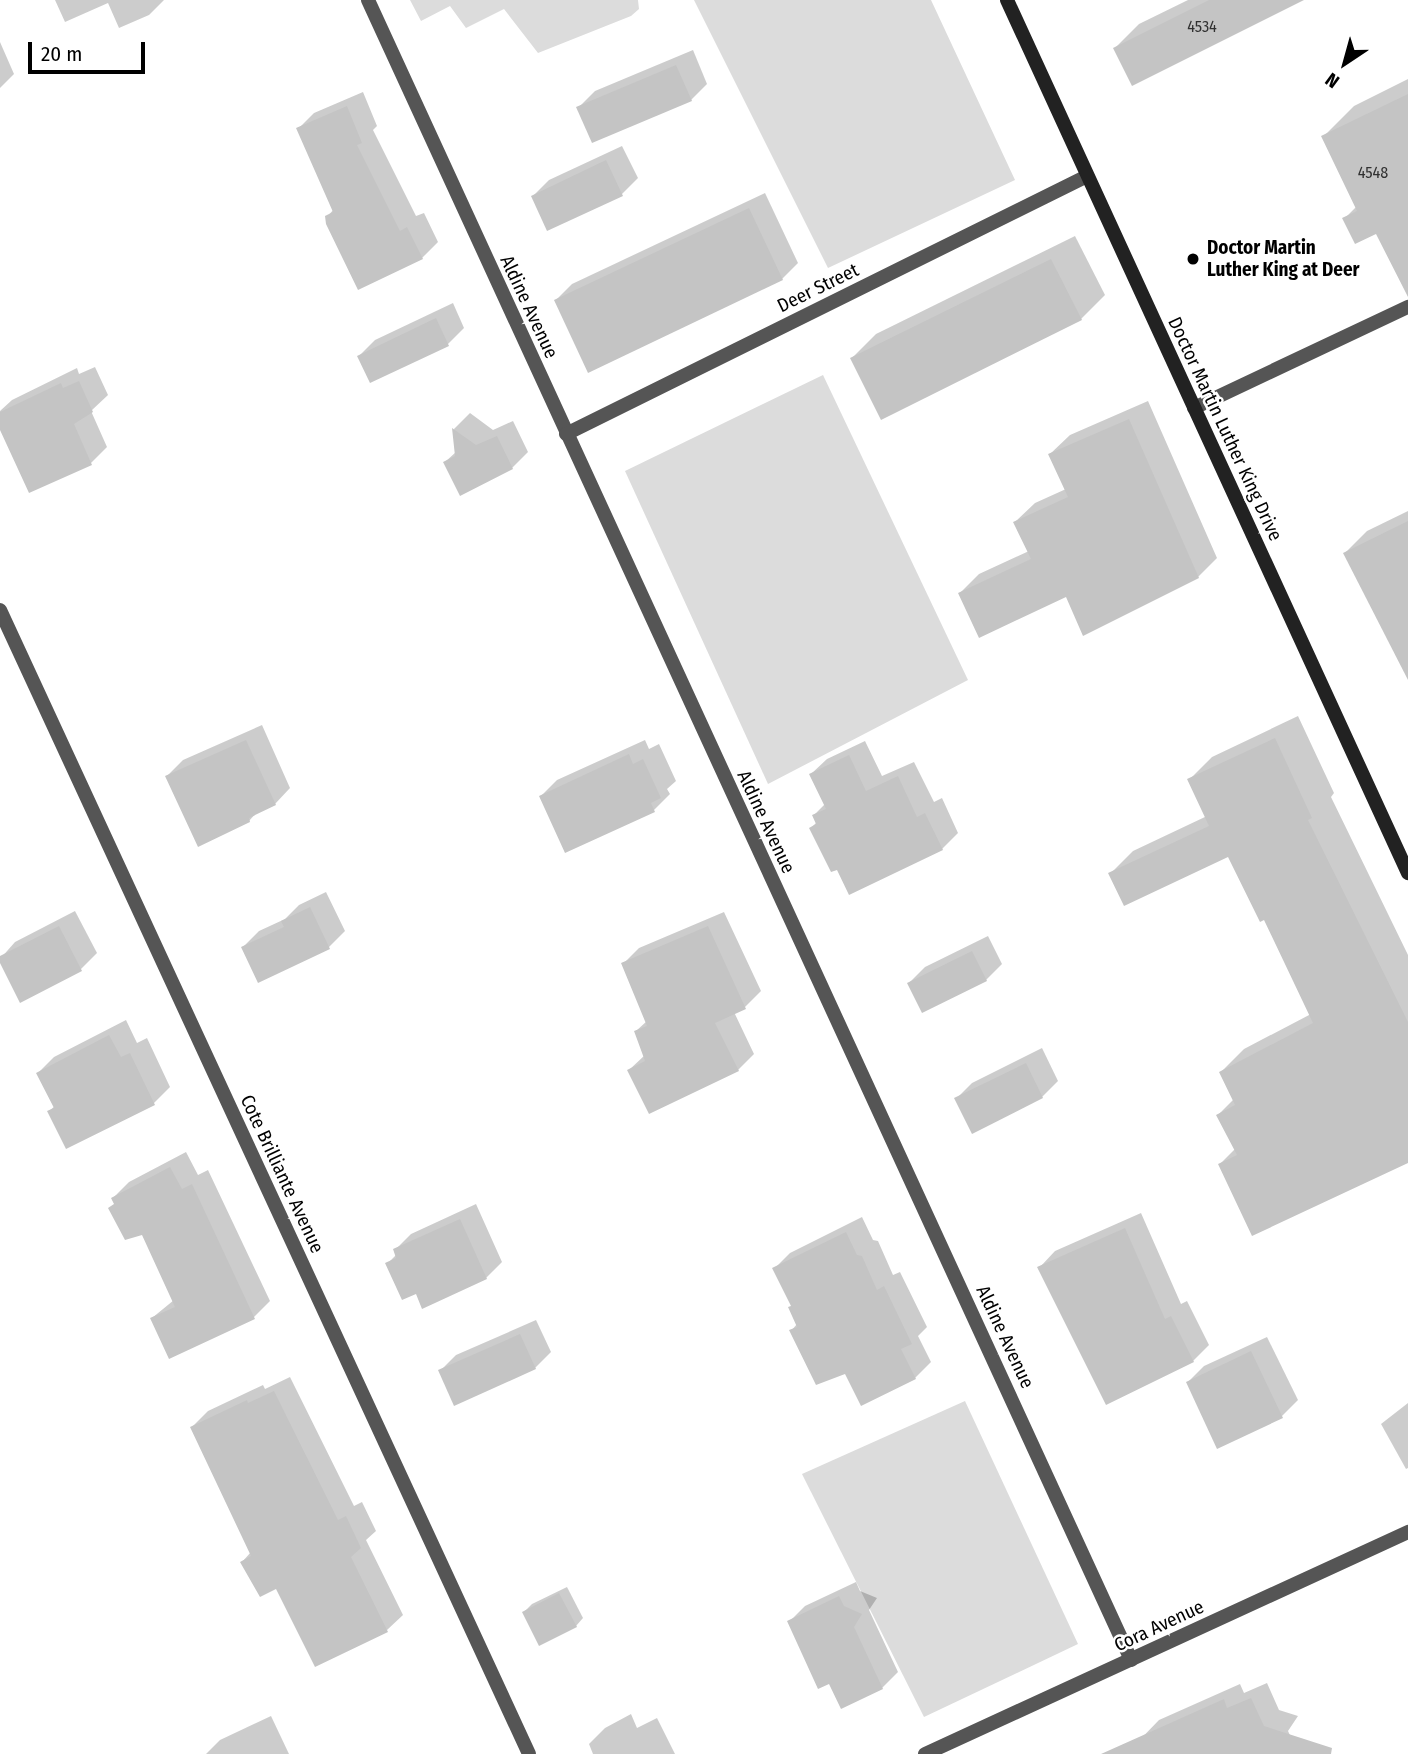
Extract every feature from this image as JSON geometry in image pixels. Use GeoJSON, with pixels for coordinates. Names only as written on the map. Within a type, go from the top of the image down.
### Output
{"type":"FeatureCollection","features":[{"type":"Feature","properties":{"kind":"main road","name":"Doctor Martin Luther King Drive"},"geometry":{"type":"LineString","coordinates":[[1007,0],[1408,873]]}},
{"type":"Feature","properties":{"kind":"street","name":"Aldine Avenue"},"geometry":{"type":"LineString","coordinates":[[368,0],[1131,1660]]}},
{"type":"Feature","properties":{"kind":"street","name":"Deer Street"},"geometry":{"type":"LineString","coordinates":[[566,434],[1087,176]]}},
{"type":"Feature","properties":{"kind":"street"},"geometry":{"type":"LineString","coordinates":[[1194,408],[1408,307]]}},
{"type":"Feature","properties":{"kind":"street","name":"Cote Brilliante Avenue"},"geometry":{"type":"LineString","coordinates":[[0,610],[529,1754]]}},
{"type":"Feature","properties":{"kind":"street","name":"Cora Avenue"},"geometry":{"type":"LineString","coordinates":[[925,1754],[1408,1532]]}},
{"type":"Feature","properties":{"kind":"shaded area"},"geometry":{"type":"Polygon","coordinates":[[[410,0],[638,0],[639,9],[631,16],[538,53],[504,9],[466,28],[450,6],[421,21],[410,0]]]}},
{"type":"Feature","properties":{"kind":"shaded area"},"geometry":{"type":"Polygon","coordinates":[[[694,0],[931,0],[1015,180],[828,268],[694,0]]]}},
{"type":"Feature","properties":{"kind":"shaded area"},"geometry":{"type":"Polygon","coordinates":[[[823,375],[968,680],[768,784],[625,471],[823,375]]]}},
{"type":"Feature","properties":{"kind":"shaded area"},"geometry":{"type":"Polygon","coordinates":[[[965,1401],[1078,1644],[924,1717],[802,1474],[965,1401]]]}},
{"type":"Feature","properties":{"kind":"building"},"geometry":{"type":"Polygon","coordinates":[[[1209,0],[1304,0],[1132,86],[1113,48],[1209,0]]]}},
{"type":"Feature","properties":{"kind":"building"},"geometry":{"type":"Polygon","coordinates":[[[676,65],[692,101],[592,143],[576,107],[676,65]]]}},
{"type":"Feature","properties":{"kind":"building"},"geometry":{"type":"Polygon","coordinates":[[[1408,94],[1408,297],[1376,234],[1355,244],[1342,218],[1357,211],[1321,136],[1408,94]]]}},
{"type":"Feature","properties":{"kind":"building"},"geometry":{"type":"Polygon","coordinates":[[[347,106],[362,143],[357,145],[400,231],[407,227],[423,259],[358,290],[326,224],[325,216],[333,212],[296,128],[347,106]]]}},
{"type":"Feature","properties":{"kind":"building"},"geometry":{"type":"Polygon","coordinates":[[[606,160],[623,196],[547,231],[531,196],[606,160]]]}},
{"type":"Feature","properties":{"kind":"building"},"geometry":{"type":"Polygon","coordinates":[[[749,208],[783,280],[588,373],[554,300],[749,208]]]}},
{"type":"Feature","properties":{"kind":"building"},"geometry":{"type":"Polygon","coordinates":[[[1051,259],[1082,320],[881,420],[850,358],[1051,259]]]}},
{"type":"Feature","properties":{"kind":"building"},"geometry":{"type":"Polygon","coordinates":[[[436,318],[449,346],[370,383],[357,356],[436,318]]]}},
{"type":"Feature","properties":{"kind":"building"},"geometry":{"type":"Polygon","coordinates":[[[79,381],[93,412],[74,424],[92,465],[29,493],[0,430],[0,412],[61,383],[63,388],[79,381]]]}},
{"type":"Feature","properties":{"kind":"building"},"geometry":{"type":"Polygon","coordinates":[[[1129,419],[1199,578],[1083,636],[1066,597],[979,638],[958,593],[1031,559],[1013,522],[1068,497],[1048,454],[1129,419]]]}},
{"type":"Feature","properties":{"kind":"building"},"geometry":{"type":"Polygon","coordinates":[[[452,428],[476,445],[497,436],[513,469],[460,496],[443,462],[455,456],[452,428]]]}},
{"type":"Feature","properties":{"kind":"building"},"geometry":{"type":"Polygon","coordinates":[[[1408,521],[1408,680],[1343,553],[1408,521]]]}},
{"type":"Feature","properties":{"kind":"building"},"geometry":{"type":"Polygon","coordinates":[[[1275,738],[1312,818],[1308,820],[1408,1022],[1408,1163],[1252,1236],[1218,1164],[1237,1155],[1216,1115],[1235,1105],[1219,1072],[1313,1023],[1264,920],[1260,922],[1228,857],[1124,906],[1108,873],[1209,826],[1187,779],[1275,738]]]}},
{"type":"Feature","properties":{"kind":"building"},"geometry":{"type":"Polygon","coordinates":[[[246,740],[276,805],[249,818],[250,822],[198,847],[165,776],[246,740]]]}},
{"type":"Feature","properties":{"kind":"building"},"geometry":{"type":"Polygon","coordinates":[[[629,754],[633,764],[643,759],[661,798],[651,803],[655,812],[565,853],[539,796],[629,754]]]}},
{"type":"Feature","properties":{"kind":"building"},"geometry":{"type":"Polygon","coordinates":[[[849,755],[866,791],[898,776],[917,817],[925,813],[943,850],[849,895],[837,870],[831,872],[809,828],[816,824],[812,815],[826,809],[809,774],[849,755]]]}},
{"type":"Feature","properties":{"kind":"building"},"geometry":{"type":"Polygon","coordinates":[[[310,907],[330,949],[258,983],[241,947],[284,927],[281,921],[310,907]]]}},
{"type":"Feature","properties":{"kind":"building"},"geometry":{"type":"Polygon","coordinates":[[[59,926],[82,971],[20,1003],[0,963],[0,956],[59,926]]]}},
{"type":"Feature","properties":{"kind":"building"},"geometry":{"type":"Polygon","coordinates":[[[708,926],[746,1009],[715,1023],[739,1071],[649,1114],[627,1070],[645,1061],[634,1031],[647,1026],[621,963],[708,926]]]}},
{"type":"Feature","properties":{"kind":"building"},"geometry":{"type":"Polygon","coordinates":[[[972,951],[987,981],[922,1013],[907,983],[972,951]]]}},
{"type":"Feature","properties":{"kind":"building"},"geometry":{"type":"Polygon","coordinates":[[[109,1035],[121,1057],[130,1053],[155,1105],[66,1149],[47,1111],[54,1108],[36,1073],[109,1035]]]}},
{"type":"Feature","properties":{"kind":"building"},"geometry":{"type":"Polygon","coordinates":[[[1026,1063],[1043,1098],[972,1134],[954,1098],[1026,1063]]]}},
{"type":"Feature","properties":{"kind":"building"},"geometry":{"type":"Polygon","coordinates":[[[170,1167],[182,1189],[192,1184],[255,1319],[169,1359],[150,1318],[175,1307],[142,1235],[125,1240],[108,1208],[114,1204],[111,1198],[170,1167]]]}},
{"type":"Feature","properties":{"kind":"building"},"geometry":{"type":"Polygon","coordinates":[[[460,1219],[487,1279],[422,1309],[416,1294],[402,1300],[385,1263],[396,1258],[393,1249],[460,1219]]]}},
{"type":"Feature","properties":{"kind":"building"},"geometry":{"type":"Polygon","coordinates":[[[1125,1228],[1165,1319],[1171,1316],[1194,1362],[1106,1405],[1037,1267],[1125,1228]]]}},
{"type":"Feature","properties":{"kind":"building"},"geometry":{"type":"Polygon","coordinates":[[[846,1232],[857,1255],[862,1256],[877,1290],[884,1286],[912,1344],[901,1349],[916,1379],[861,1406],[845,1374],[816,1385],[789,1330],[797,1327],[788,1307],[791,1306],[772,1268],[846,1232]]]}},
{"type":"Feature","properties":{"kind":"building"},"geometry":{"type":"Polygon","coordinates":[[[520,1334],[536,1369],[454,1406],[438,1370],[520,1334]]]}},
{"type":"Feature","properties":{"kind":"building"},"geometry":{"type":"Polygon","coordinates":[[[1251,1351],[1283,1418],[1217,1449],[1186,1382],[1251,1351]]]}},
{"type":"Feature","properties":{"kind":"building"},"geometry":{"type":"Polygon","coordinates":[[[274,1391],[338,1520],[346,1516],[361,1548],[351,1557],[388,1632],[315,1667],[276,1589],[260,1597],[240,1562],[251,1556],[190,1427],[247,1400],[248,1403],[274,1391]]]}},
{"type":"Feature","properties":{"kind":"building"},"geometry":{"type":"Polygon","coordinates":[[[559,1593],[577,1627],[539,1646],[522,1612],[559,1593]]]}},
{"type":"Feature","properties":{"kind":"building"},"geometry":{"type":"Polygon","coordinates":[[[839,1596],[844,1606],[862,1614],[854,1627],[883,1689],[841,1709],[829,1684],[818,1689],[787,1621],[839,1596]]]}},
{"type":"Feature","properties":{"kind":"building"},"geometry":{"type":"Polygon","coordinates":[[[1251,1698],[1264,1726],[1332,1748],[1331,1754],[1101,1754],[1224,1699],[1227,1708],[1251,1698]]]}},
{"type":"Feature","properties":{"kind":"place","name":"Doctor Martin Luther King at Deer"},"geometry":{"type":"Point","coordinates":[1193,259]}}]}
